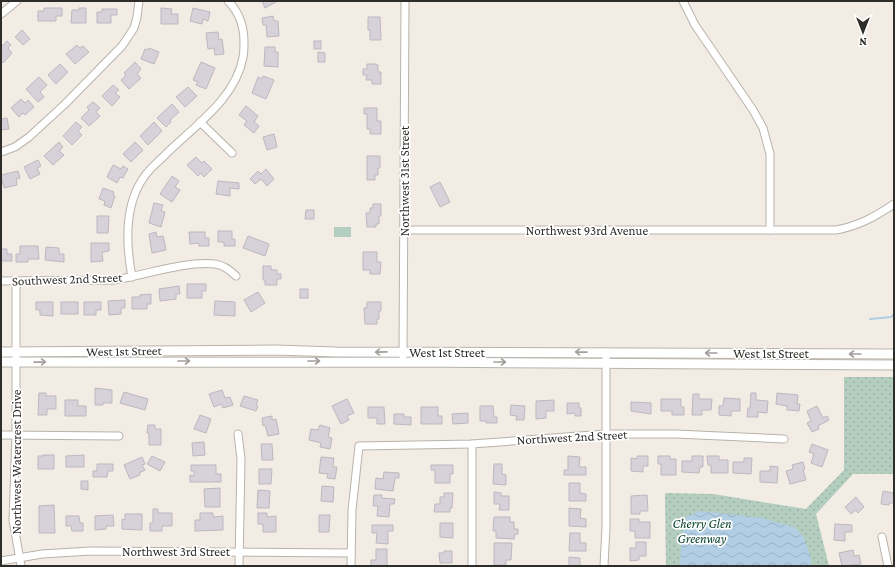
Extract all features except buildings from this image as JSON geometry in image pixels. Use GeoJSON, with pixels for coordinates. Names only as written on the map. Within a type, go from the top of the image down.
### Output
{"type":"FeatureCollection","features":[{"type":"Feature","properties":{"kind":"main road","name":"West 1st Street"},"geometry":{"type":"LineString","coordinates":[[1,362],[16,357],[276,350],[336,352],[403,351],[894,354]]}},
{"type":"Feature","properties":{"kind":"main road","name":"West 1st Street"},"geometry":{"type":"LineString","coordinates":[[1,352],[16,357],[404,362],[606,362],[894,365]]}},
{"type":"Feature","properties":{"kind":"street"},"geometry":{"type":"LineString","coordinates":[[1,14],[17,1]]}},
{"type":"Feature","properties":{"kind":"street"},"geometry":{"type":"LineString","coordinates":[[1,152],[15,147],[29,137],[65,104],[122,46],[134,28],[138,17],[138,1]]}},
{"type":"Feature","properties":{"kind":"street"},"geometry":{"type":"LineString","coordinates":[[132,277],[128,219],[134,196],[144,176],[185,135],[215,109],[235,81],[243,57],[244,33],[236,9],[228,1]]}},
{"type":"Feature","properties":{"kind":"street","name":"Northwest 31st Street"},"geometry":{"type":"LineString","coordinates":[[404,362],[405,1]]}},
{"type":"Feature","properties":{"kind":"street"},"geometry":{"type":"LineString","coordinates":[[683,1],[695,25],[753,110],[763,128],[770,154],[770,230]]}},
{"type":"Feature","properties":{"kind":"street"},"geometry":{"type":"LineString","coordinates":[[200,122],[232,153]]}},
{"type":"Feature","properties":{"kind":"street","name":"Northwest 93rd Avenue"},"geometry":{"type":"LineString","coordinates":[[404,230],[824,231],[850,227],[873,218],[894,204]]}},
{"type":"Feature","properties":{"kind":"street","name":"Southwest 2nd Street"},"geometry":{"type":"LineString","coordinates":[[1,281],[114,280],[161,269],[207,264],[222,266],[236,276]]}},
{"type":"Feature","properties":{"kind":"street","name":"Northwest Watercrest Drive"},"geometry":{"type":"LineString","coordinates":[[16,281],[16,435],[14,520],[21,566]]}},
{"type":"Feature","properties":{"kind":"street"},"geometry":{"type":"LineString","coordinates":[[604,566],[606,352]]}},
{"type":"Feature","properties":{"kind":"street"},"geometry":{"type":"LineString","coordinates":[[238,434],[241,459],[239,566]]}},
{"type":"Feature","properties":{"kind":"street","name":"Northwest 2nd Street"},"geometry":{"type":"LineString","coordinates":[[351,553],[352,510],[359,446],[472,444],[606,434],[676,434],[784,439]]}},
{"type":"Feature","properties":{"kind":"street"},"geometry":{"type":"LineString","coordinates":[[1,435],[119,436]]}},
{"type":"Feature","properties":{"kind":"street"},"geometry":{"type":"LineString","coordinates":[[472,444],[472,566]]}},
{"type":"Feature","properties":{"kind":"street"},"geometry":{"type":"LineString","coordinates":[[882,537],[888,566]]}},
{"type":"Feature","properties":{"kind":"street","name":"Northwest 3rd Street"},"geometry":{"type":"LineString","coordinates":[[1,561],[42,554],[91,551],[351,553]]}},
{"type":"Feature","properties":{"kind":"street"},"geometry":{"type":"LineString","coordinates":[[351,553],[351,566]]}},
{"type":"Feature","properties":{"kind":"green space"},"geometry":{"type":"Polygon","coordinates":[[[334,227],[351,227],[351,237],[334,237],[334,227]]]}},
{"type":"Feature","properties":{"kind":"green space","name":"Cherry Glen Greenway"},"geometry":{"type":"Polygon","coordinates":[[[844,377],[894,377],[894,474],[853,474],[816,514],[829,566],[666,566],[665,493],[713,494],[806,509],[844,470],[844,377]]]}},
{"type":"Feature","properties":{"kind":"water"},"geometry":{"type":"Polygon","coordinates":[[[700,511],[762,518],[794,527],[803,536],[811,558],[811,566],[680,566],[682,533],[686,517],[700,511]]]}},
{"type":"Feature","properties":{"kind":"waterway"},"geometry":{"type":"LineString","coordinates":[[870,319],[891,317],[894,314]]}}]}
